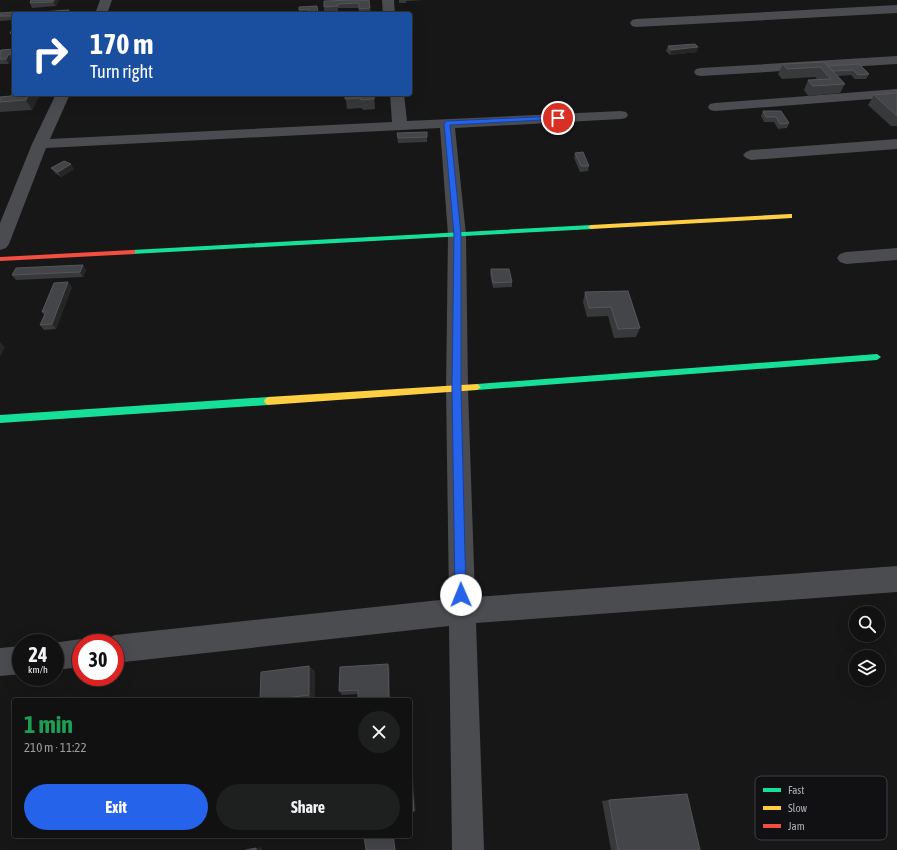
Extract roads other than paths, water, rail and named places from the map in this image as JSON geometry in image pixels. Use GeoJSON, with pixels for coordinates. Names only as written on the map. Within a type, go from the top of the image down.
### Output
{"type":"FeatureCollection","features":[{"type":"Feature","properties":{"kind":"street"},"geometry":{"type":"LineString","coordinates":[[102,12],[106,0]]}},
{"type":"Feature","properties":{"kind":"street"},"geometry":{"type":"LineString","coordinates":[[388,0],[389,12]]}},
{"type":"Feature","properties":{"kind":"street"},"geometry":{"type":"LineString","coordinates":[[859,0],[878,10],[892,21]]}},
{"type":"Feature","properties":{"kind":"street"},"geometry":{"type":"LineString","coordinates":[[636,23],[897,10]]}},
{"type":"Feature","properties":{"kind":"street"},"geometry":{"type":"LineString","coordinates":[[701,72],[897,60]]}},
{"type":"Feature","properties":{"kind":"street"},"geometry":{"type":"LineString","coordinates":[[716,107],[897,93]]}},
{"type":"Feature","properties":{"kind":"street"},"geometry":{"type":"LineString","coordinates":[[0,244],[40,144],[62,96]]}},
{"type":"Feature","properties":{"kind":"street"},"geometry":{"type":"LineString","coordinates":[[397,96],[400,126]]}},
{"type":"Feature","properties":{"kind":"street"},"geometry":{"type":"LineString","coordinates":[[40,144],[621,115]]}},
{"type":"Feature","properties":{"kind":"street"},"geometry":{"type":"LineString","coordinates":[[447,123],[457,235],[457,389],[461,611],[468,850]]}},
{"type":"Feature","properties":{"kind":"street"},"geometry":{"type":"LineString","coordinates":[[751,155],[897,144]]}},
{"type":"Feature","properties":{"kind":"street"},"geometry":{"type":"LineString","coordinates":[[0,259],[790,216]]}},
{"type":"Feature","properties":{"kind":"street"},"geometry":{"type":"LineString","coordinates":[[846,258],[897,254]]}},
{"type":"Feature","properties":{"kind":"street"},"geometry":{"type":"LineString","coordinates":[[0,419],[457,389],[877,356]]}},
{"type":"Feature","properties":{"kind":"street"},"geometry":{"type":"LineString","coordinates":[[124,648],[461,611],[897,579]]}},
{"type":"Feature","properties":{"kind":"street"},"geometry":{"type":"LineString","coordinates":[[0,662],[12,661]]}}]}
